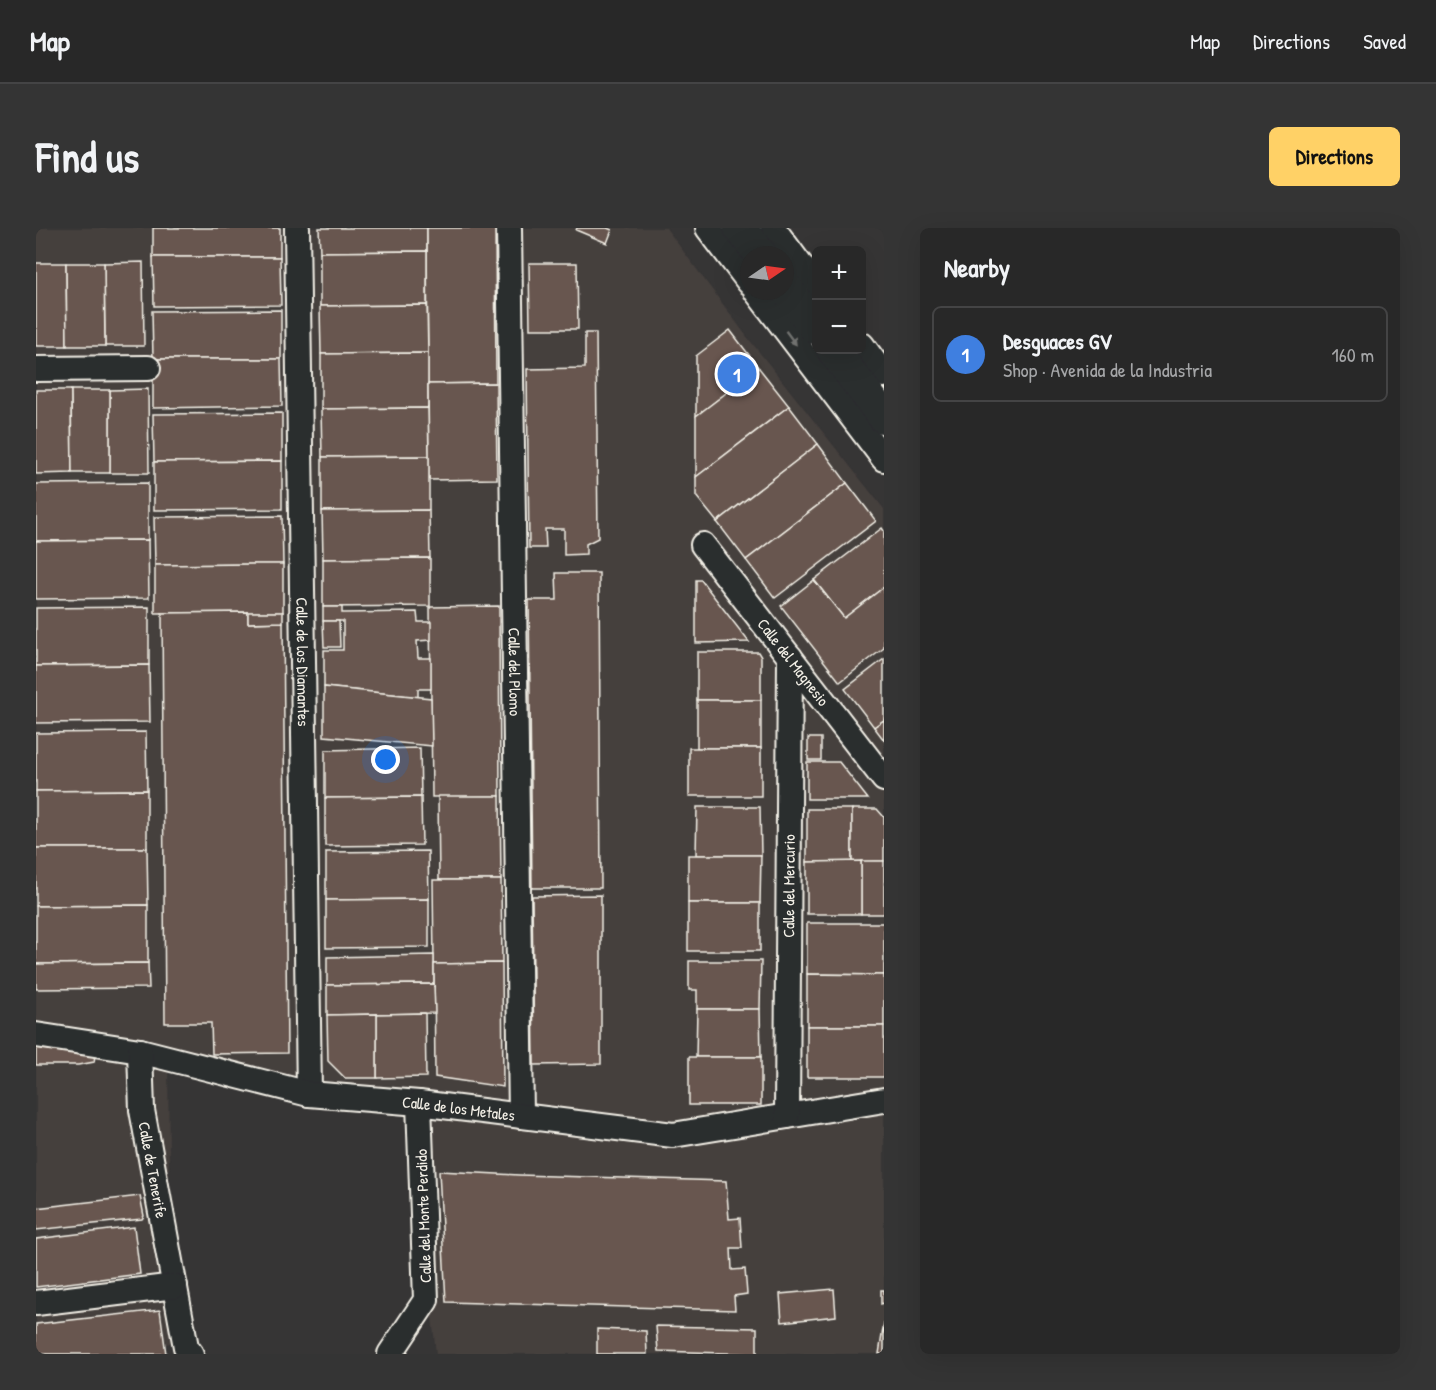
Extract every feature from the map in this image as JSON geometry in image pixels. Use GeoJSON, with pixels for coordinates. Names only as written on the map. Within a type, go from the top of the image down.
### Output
{"type":"FeatureCollection","features":[{"type":"Feature","properties":{"kind":"main road"},"geometry":{"type":"LineString","coordinates":[[740,228],[754,246]]}},
{"type":"Feature","properties":{"kind":"main road"},"geometry":{"type":"LineString","coordinates":[[794,299],[812,323]]}},
{"type":"Feature","properties":{"kind":"main road"},"geometry":{"type":"LineString","coordinates":[[836,354],[884,417]]}},
{"type":"Feature","properties":{"kind":"street","name":"Calle de los Diamantes"},"geometry":{"type":"LineString","coordinates":[[297,228],[309,1094]]}},
{"type":"Feature","properties":{"kind":"street","name":"Calle del Plomo"},"geometry":{"type":"LineString","coordinates":[[509,228],[521,1116]]}},
{"type":"Feature","properties":{"kind":"street"},"geometry":{"type":"LineString","coordinates":[[708,228],[740,270]]}},
{"type":"Feature","properties":{"kind":"street"},"geometry":{"type":"LineString","coordinates":[[773,228],[812,281]]}},
{"type":"Feature","properties":{"kind":"street"},"geometry":{"type":"LineString","coordinates":[[763,300],[884,459]]}},
{"type":"Feature","properties":{"kind":"street"},"geometry":{"type":"LineString","coordinates":[[866,352],[884,375]]}},
{"type":"Feature","properties":{"kind":"street"},"geometry":{"type":"LineString","coordinates":[[36,369],[148,368]]}},
{"type":"Feature","properties":{"kind":"street","name":"Calle del Magnesio"},"geometry":{"type":"LineString","coordinates":[[704,545],[884,779]]}},
{"type":"Feature","properties":{"kind":"street","name":"Calle del Mercurio"},"geometry":{"type":"LineString","coordinates":[[787,1116],[790,657]]}},
{"type":"Feature","properties":{"kind":"street","name":"Calle de los Metales"},"geometry":{"type":"LineString","coordinates":[[36,1035],[141,1052],[309,1094],[419,1103],[673,1135],[884,1100]]}},
{"type":"Feature","properties":{"kind":"street","name":"Calle de Tenerife"},"geometry":{"type":"LineString","coordinates":[[141,1052],[142,1110],[186,1347],[191,1354]]}},
{"type":"Feature","properties":{"kind":"street","name":"Calle del Monte Perdido"},"geometry":{"type":"LineString","coordinates":[[390,1354],[426,1300],[419,1103]]}},
{"type":"Feature","properties":{"kind":"street"},"geometry":{"type":"LineString","coordinates":[[36,1304],[175,1286]]}},
{"type":"Feature","properties":{"kind":"shaded area"},"geometry":{"type":"Polygon","coordinates":[[[36,228],[666,228],[748,338],[884,509],[884,1354],[436,1354],[410,1112],[168,1063],[171,1343],[111,1354],[36,1354],[36,228]]]}},
{"type":"Feature","properties":{"kind":"building"},"geometry":{"type":"Polygon","coordinates":[[[153,228],[280,228],[280,257],[153,257],[153,228]]]}},
{"type":"Feature","properties":{"kind":"building"},"geometry":{"type":"Polygon","coordinates":[[[319,228],[427,228],[427,251],[320,252],[319,228]]]}},
{"type":"Feature","properties":{"kind":"building"},"geometry":{"type":"Polygon","coordinates":[[[427,228],[495,228],[496,383],[428,384],[427,228]]]}},
{"type":"Feature","properties":{"kind":"building"},"geometry":{"type":"Polygon","coordinates":[[[577,228],[612,230],[607,243],[576,230],[577,228]]]}},
{"type":"Feature","properties":{"kind":"building"},"geometry":{"type":"Polygon","coordinates":[[[427,251],[427,305],[320,306],[320,252],[427,251]]]}},
{"type":"Feature","properties":{"kind":"building"},"geometry":{"type":"Polygon","coordinates":[[[153,257],[280,257],[281,305],[154,306],[153,257]]]}},
{"type":"Feature","properties":{"kind":"building"},"geometry":{"type":"Polygon","coordinates":[[[143,262],[144,346],[105,346],[104,263],[143,262]]]}},
{"type":"Feature","properties":{"kind":"building"},"geometry":{"type":"Polygon","coordinates":[[[36,263],[66,263],[67,346],[36,346],[36,263]]]}},
{"type":"Feature","properties":{"kind":"building"},"geometry":{"type":"Polygon","coordinates":[[[66,263],[104,263],[105,346],[67,346],[66,263]]]}},
{"type":"Feature","properties":{"kind":"building"},"geometry":{"type":"Polygon","coordinates":[[[529,263],[577,263],[578,329],[530,329],[529,263]]]}},
{"type":"Feature","properties":{"kind":"building"},"geometry":{"type":"Polygon","coordinates":[[[427,305],[428,353],[321,354],[320,306],[427,305]]]}},
{"type":"Feature","properties":{"kind":"building"},"geometry":{"type":"Polygon","coordinates":[[[281,310],[281,359],[153,359],[152,311],[281,310]]]}},
{"type":"Feature","properties":{"kind":"building"},"geometry":{"type":"Polygon","coordinates":[[[730,330],[759,368],[696,416],[696,356],[730,330]]]}},
{"type":"Feature","properties":{"kind":"building"},"geometry":{"type":"Polygon","coordinates":[[[585,333],[596,333],[598,538],[586,544],[586,554],[564,555],[564,529],[545,529],[546,548],[529,548],[527,369],[585,368],[585,333]]]}},
{"type":"Feature","properties":{"kind":"building"},"geometry":{"type":"Polygon","coordinates":[[[428,353],[428,408],[321,409],[321,354],[428,353]]]}},
{"type":"Feature","properties":{"kind":"building"},"geometry":{"type":"Polygon","coordinates":[[[153,359],[281,359],[282,406],[153,408],[153,359]]]}},
{"type":"Feature","properties":{"kind":"building"},"geometry":{"type":"Polygon","coordinates":[[[759,368],[789,406],[696,477],[696,416],[759,368]]]}},
{"type":"Feature","properties":{"kind":"building"},"geometry":{"type":"Polygon","coordinates":[[[496,383],[497,479],[429,480],[428,384],[496,383]]]}},
{"type":"Feature","properties":{"kind":"building"},"geometry":{"type":"Polygon","coordinates":[[[148,389],[149,473],[110,473],[110,390],[148,389]]]}},
{"type":"Feature","properties":{"kind":"building"},"geometry":{"type":"Polygon","coordinates":[[[36,390],[71,390],[72,473],[36,474],[36,390]]]}},
{"type":"Feature","properties":{"kind":"building"},"geometry":{"type":"Polygon","coordinates":[[[71,390],[110,390],[110,473],[72,473],[71,390]]]}},
{"type":"Feature","properties":{"kind":"building"},"geometry":{"type":"Polygon","coordinates":[[[789,406],[818,444],[717,522],[696,496],[696,477],[789,406]]]}},
{"type":"Feature","properties":{"kind":"building"},"geometry":{"type":"Polygon","coordinates":[[[428,408],[429,456],[322,457],[321,409],[428,408]]]}},
{"type":"Feature","properties":{"kind":"building"},"geometry":{"type":"Polygon","coordinates":[[[282,413],[282,461],[154,462],[153,414],[282,413]]]}},
{"type":"Feature","properties":{"kind":"building"},"geometry":{"type":"Polygon","coordinates":[[[818,444],[847,483],[746,560],[717,522],[818,444]]]}},
{"type":"Feature","properties":{"kind":"building"},"geometry":{"type":"Polygon","coordinates":[[[429,456],[429,510],[322,511],[322,457],[429,456]]]}},
{"type":"Feature","properties":{"kind":"building"},"geometry":{"type":"Polygon","coordinates":[[[282,461],[282,509],[154,510],[154,462],[282,461]]]}},
{"type":"Feature","properties":{"kind":"building"},"geometry":{"type":"Polygon","coordinates":[[[148,483],[148,540],[36,541],[36,484],[148,483]]]}},
{"type":"Feature","properties":{"kind":"building"},"geometry":{"type":"Polygon","coordinates":[[[847,483],[876,521],[775,598],[746,560],[847,483]]]}},
{"type":"Feature","properties":{"kind":"building"},"geometry":{"type":"Polygon","coordinates":[[[429,510],[430,558],[323,559],[322,511],[429,510]]]}},
{"type":"Feature","properties":{"kind":"building"},"geometry":{"type":"Polygon","coordinates":[[[282,516],[283,564],[155,565],[154,517],[282,516]]]}},
{"type":"Feature","properties":{"kind":"building"},"geometry":{"type":"Polygon","coordinates":[[[882,528],[884,531],[884,587],[844,618],[814,580],[882,528]]]}},
{"type":"Feature","properties":{"kind":"building"},"geometry":{"type":"Polygon","coordinates":[[[148,540],[149,598],[36,599],[36,541],[148,540]]]}},
{"type":"Feature","properties":{"kind":"building"},"geometry":{"type":"Polygon","coordinates":[[[430,558],[430,606],[323,607],[323,559],[430,558]]]}},
{"type":"Feature","properties":{"kind":"building"},"geometry":{"type":"Polygon","coordinates":[[[283,564],[283,612],[155,613],[155,565],[283,564]]]}},
{"type":"Feature","properties":{"kind":"building"},"geometry":{"type":"Polygon","coordinates":[[[556,573],[599,573],[601,888],[532,888],[529,600],[557,600],[556,573]]]}},
{"type":"Feature","properties":{"kind":"building"},"geometry":{"type":"Polygon","coordinates":[[[696,580],[701,580],[749,642],[696,643],[696,580]]]}},
{"type":"Feature","properties":{"kind":"building"},"geometry":{"type":"Polygon","coordinates":[[[814,580],[844,618],[884,587],[884,648],[840,682],[781,606],[814,580]]]}},
{"type":"Feature","properties":{"kind":"building"},"geometry":{"type":"Polygon","coordinates":[[[499,606],[500,796],[432,797],[430,607],[499,606]]]}},
{"type":"Feature","properties":{"kind":"building"},"geometry":{"type":"Polygon","coordinates":[[[149,607],[149,665],[36,666],[36,608],[149,607]]]}},
{"type":"Feature","properties":{"kind":"building"},"geometry":{"type":"Polygon","coordinates":[[[323,607],[342,607],[342,613],[417,612],[418,622],[431,622],[431,640],[417,641],[418,658],[431,658],[431,689],[418,689],[418,697],[324,687],[324,650],[343,650],[343,621],[323,621],[323,607]]]}},
{"type":"Feature","properties":{"kind":"building"},"geometry":{"type":"Polygon","coordinates":[[[248,612],[248,623],[283,622],[287,1053],[212,1054],[211,1023],[165,1023],[162,613],[248,612]]]}},
{"type":"Feature","properties":{"kind":"building"},"geometry":{"type":"Polygon","coordinates":[[[248,612],[283,612],[283,622],[248,623],[248,612]]]}},
{"type":"Feature","properties":{"kind":"building"},"geometry":{"type":"Polygon","coordinates":[[[323,621],[339,621],[340,647],[324,647],[323,621]]]}},
{"type":"Feature","properties":{"kind":"building"},"geometry":{"type":"Polygon","coordinates":[[[697,652],[758,652],[761,657],[761,700],[697,700],[697,652]]]}},
{"type":"Feature","properties":{"kind":"building"},"geometry":{"type":"Polygon","coordinates":[[[884,659],[884,720],[874,727],[845,689],[884,659]]]}},
{"type":"Feature","properties":{"kind":"building"},"geometry":{"type":"Polygon","coordinates":[[[149,665],[150,722],[36,723],[36,666],[149,665]]]}},
{"type":"Feature","properties":{"kind":"building"},"geometry":{"type":"Polygon","coordinates":[[[324,687],[431,698],[432,746],[324,736],[324,687]]]}},
{"type":"Feature","properties":{"kind":"building"},"geometry":{"type":"Polygon","coordinates":[[[697,700],[761,700],[761,748],[697,748],[697,700]]]}},
{"type":"Feature","properties":{"kind":"building"},"geometry":{"type":"Polygon","coordinates":[[[884,720],[884,740],[874,727],[884,720]]]}},
{"type":"Feature","properties":{"kind":"building"},"geometry":{"type":"Polygon","coordinates":[[[146,732],[147,790],[36,791],[36,733],[146,732]]]}},
{"type":"Feature","properties":{"kind":"building"},"geometry":{"type":"Polygon","coordinates":[[[808,738],[821,738],[821,760],[808,760],[808,738]]]}},
{"type":"Feature","properties":{"kind":"building"},"geometry":{"type":"Polygon","coordinates":[[[420,748],[421,797],[325,798],[325,750],[420,748]]]}},
{"type":"Feature","properties":{"kind":"building"},"geometry":{"type":"Polygon","coordinates":[[[689,748],[761,748],[761,796],[689,796],[689,748]]]}},
{"type":"Feature","properties":{"kind":"building"},"geometry":{"type":"Polygon","coordinates":[[[807,762],[839,762],[868,799],[807,799],[807,762]]]}},
{"type":"Feature","properties":{"kind":"building"},"geometry":{"type":"Polygon","coordinates":[[[147,790],[147,848],[36,848],[36,791],[147,790]]]}},
{"type":"Feature","properties":{"kind":"building"},"geometry":{"type":"Polygon","coordinates":[[[438,796],[500,796],[501,880],[439,880],[438,796]]]}},
{"type":"Feature","properties":{"kind":"building"},"geometry":{"type":"Polygon","coordinates":[[[421,797],[422,845],[325,846],[325,798],[421,797]]]}},
{"type":"Feature","properties":{"kind":"building"},"geometry":{"type":"Polygon","coordinates":[[[697,807],[760,807],[761,855],[696,855],[697,807]]]}},
{"type":"Feature","properties":{"kind":"building"},"geometry":{"type":"Polygon","coordinates":[[[807,809],[852,809],[852,862],[807,862],[807,809]]]}},
{"type":"Feature","properties":{"kind":"building"},"geometry":{"type":"Polygon","coordinates":[[[852,809],[877,809],[884,817],[884,861],[852,862],[852,809]]]}},
{"type":"Feature","properties":{"kind":"building"},"geometry":{"type":"Polygon","coordinates":[[[36,848],[147,848],[148,905],[36,906],[36,848]]]}},
{"type":"Feature","properties":{"kind":"building"},"geometry":{"type":"Polygon","coordinates":[[[428,851],[429,899],[326,900],[326,852],[428,851]]]}},
{"type":"Feature","properties":{"kind":"building"},"geometry":{"type":"Polygon","coordinates":[[[688,855],[761,855],[760,903],[688,903],[688,855]]]}},
{"type":"Feature","properties":{"kind":"building"},"geometry":{"type":"Polygon","coordinates":[[[861,861],[884,861],[884,914],[861,914],[861,861]]]}},
{"type":"Feature","properties":{"kind":"building"},"geometry":{"type":"Polygon","coordinates":[[[861,861],[861,914],[807,914],[807,862],[861,861]]]}},
{"type":"Feature","properties":{"kind":"building"},"geometry":{"type":"Polygon","coordinates":[[[433,880],[501,880],[502,963],[434,964],[433,880]]]}},
{"type":"Feature","properties":{"kind":"building"},"geometry":{"type":"Polygon","coordinates":[[[601,895],[601,1064],[534,1065],[532,896],[601,895]]]}},
{"type":"Feature","properties":{"kind":"building"},"geometry":{"type":"Polygon","coordinates":[[[429,899],[429,947],[326,948],[326,900],[429,899]]]}},
{"type":"Feature","properties":{"kind":"building"},"geometry":{"type":"Polygon","coordinates":[[[688,903],[760,903],[760,951],[688,951],[688,903]]]}},
{"type":"Feature","properties":{"kind":"building"},"geometry":{"type":"Polygon","coordinates":[[[148,905],[148,963],[36,964],[36,906],[148,905]]]}},
{"type":"Feature","properties":{"kind":"building"},"geometry":{"type":"Polygon","coordinates":[[[807,923],[884,923],[884,975],[807,974],[807,923]]]}},
{"type":"Feature","properties":{"kind":"building"},"geometry":{"type":"Polygon","coordinates":[[[434,955],[434,984],[327,985],[327,957],[434,955]]]}},
{"type":"Feature","properties":{"kind":"building"},"geometry":{"type":"Polygon","coordinates":[[[689,961],[761,961],[760,1009],[697,1009],[697,990],[689,990],[689,961]]]}},
{"type":"Feature","properties":{"kind":"building"},"geometry":{"type":"Polygon","coordinates":[[[148,963],[149,988],[36,989],[36,964],[148,963]]]}},
{"type":"Feature","properties":{"kind":"building"},"geometry":{"type":"Polygon","coordinates":[[[502,963],[503,1087],[435,1077],[434,964],[502,963]]]}},
{"type":"Feature","properties":{"kind":"building"},"geometry":{"type":"Polygon","coordinates":[[[807,974],[884,975],[884,1026],[807,1026],[807,974]]]}},
{"type":"Feature","properties":{"kind":"building"},"geometry":{"type":"Polygon","coordinates":[[[434,984],[435,1013],[327,1015],[327,985],[434,984]]]}},
{"type":"Feature","properties":{"kind":"building"},"geometry":{"type":"Polygon","coordinates":[[[697,1009],[760,1009],[761,1057],[696,1057],[697,1009]]]}},
{"type":"Feature","properties":{"kind":"building"},"geometry":{"type":"Polygon","coordinates":[[[425,1013],[426,1077],[377,1078],[377,1014],[425,1013]]]}},
{"type":"Feature","properties":{"kind":"building"},"geometry":{"type":"Polygon","coordinates":[[[377,1014],[377,1078],[345,1078],[328,1061],[327,1015],[377,1014]]]}},
{"type":"Feature","properties":{"kind":"building"},"geometry":{"type":"Polygon","coordinates":[[[807,1026],[884,1026],[884,1077],[807,1077],[807,1026]]]}},
{"type":"Feature","properties":{"kind":"building"},"geometry":{"type":"Polygon","coordinates":[[[36,1045],[95,1055],[94,1062],[78,1065],[36,1065],[36,1045]]]}},
{"type":"Feature","properties":{"kind":"building"},"geometry":{"type":"Polygon","coordinates":[[[689,1057],[761,1057],[761,1105],[689,1105],[689,1057]]]}},
{"type":"Feature","properties":{"kind":"building"},"geometry":{"type":"Polygon","coordinates":[[[439,1171],[726,1181],[729,1219],[740,1218],[742,1248],[731,1248],[732,1270],[745,1269],[747,1294],[734,1296],[735,1310],[446,1302],[439,1171]]]}},
{"type":"Feature","properties":{"kind":"building"},"geometry":{"type":"Polygon","coordinates":[[[140,1196],[144,1216],[142,1219],[36,1230],[36,1208],[140,1196]]]}},
{"type":"Feature","properties":{"kind":"building"},"geometry":{"type":"Polygon","coordinates":[[[134,1227],[140,1274],[36,1287],[36,1239],[134,1227]]]}},
{"type":"Feature","properties":{"kind":"building"},"geometry":{"type":"Polygon","coordinates":[[[834,1289],[836,1316],[782,1322],[780,1294],[834,1289]]]}},
{"type":"Feature","properties":{"kind":"building"},"geometry":{"type":"Polygon","coordinates":[[[881,1290],[884,1290],[884,1303],[881,1304],[881,1290]]]}},
{"type":"Feature","properties":{"kind":"building"},"geometry":{"type":"Polygon","coordinates":[[[160,1310],[166,1354],[36,1354],[36,1324],[160,1310]]]}},
{"type":"Feature","properties":{"kind":"building"},"geometry":{"type":"Polygon","coordinates":[[[884,1322],[884,1354],[879,1354],[884,1322]]]}},
{"type":"Feature","properties":{"kind":"building"},"geometry":{"type":"Polygon","coordinates":[[[656,1326],[757,1328],[757,1354],[658,1351],[656,1326]]]}},
{"type":"Feature","properties":{"kind":"building"},"geometry":{"type":"Polygon","coordinates":[[[597,1329],[646,1331],[647,1354],[597,1354],[597,1329]]]}},
{"type":"Feature","properties":{"kind":"place","name":"Desguaces GV"},"geometry":{"type":"Point","coordinates":[737,374]}}]}
